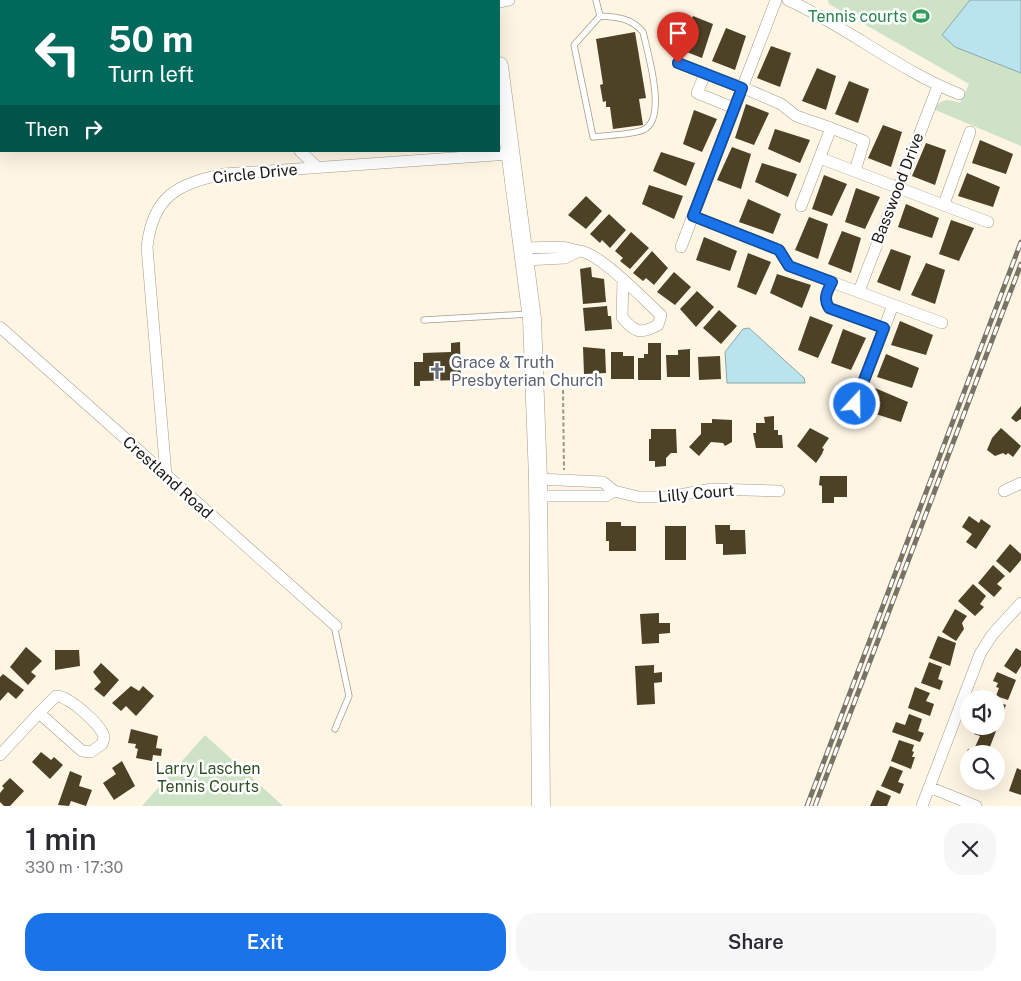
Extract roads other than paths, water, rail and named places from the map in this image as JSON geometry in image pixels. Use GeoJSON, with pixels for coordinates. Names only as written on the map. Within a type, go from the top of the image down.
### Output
{"type":"FeatureCollection","features":[{"type":"Feature","properties":{"kind":"main road"},"geometry":{"type":"LineString","coordinates":[[500,73],[531,314],[538,487],[541,806]]}},
{"type":"Feature","properties":{"kind":"street"},"geometry":{"type":"LineString","coordinates":[[681,247],[776,0]]}},
{"type":"Feature","properties":{"kind":"street"},"geometry":{"type":"LineString","coordinates":[[788,0],[813,5],[830,20],[912,73],[959,94]]}},
{"type":"Feature","properties":{"kind":"street"},"geometry":{"type":"LineString","coordinates":[[678,63],[781,104],[796,116],[864,140],[855,171]]}},
{"type":"Feature","properties":{"kind":"street"},"geometry":{"type":"LineString","coordinates":[[705,74],[697,93],[734,108]]}},
{"type":"Feature","properties":{"kind":"street","name":"Basswood Drive"},"geometry":{"type":"LineString","coordinates":[[859,290],[938,86]]}},
{"type":"Feature","properties":{"kind":"street"},"geometry":{"type":"LineString","coordinates":[[801,206],[831,128]]}},
{"type":"Feature","properties":{"kind":"street"},"geometry":{"type":"LineString","coordinates":[[944,204],[970,132]]}},
{"type":"Feature","properties":{"kind":"street"},"geometry":{"type":"LineString","coordinates":[[301,152],[318,167]]}},
{"type":"Feature","properties":{"kind":"street","name":"Circle Drive"},"geometry":{"type":"LineString","coordinates":[[166,475],[147,247],[154,216],[170,195],[185,184],[224,174],[511,154]]}},
{"type":"Feature","properties":{"kind":"street"},"geometry":{"type":"LineString","coordinates":[[820,158],[898,186],[988,222]]}},
{"type":"Feature","properties":{"kind":"street"},"geometry":{"type":"LineString","coordinates":[[693,216],[779,250],[789,266],[859,290],[942,323]]}},
{"type":"Feature","properties":{"kind":"street"},"geometry":{"type":"LineString","coordinates":[[524,254],[562,247],[588,251],[623,281]]}},
{"type":"Feature","properties":{"kind":"street"},"geometry":{"type":"LineString","coordinates":[[855,404],[893,305]]}},
{"type":"Feature","properties":{"kind":"street","name":"Crestland Road"},"geometry":{"type":"LineString","coordinates":[[0,327],[335,625]]}},
{"type":"Feature","properties":{"kind":"street","name":"Lilly Court"},"geometry":{"type":"LineString","coordinates":[[538,487],[565,478],[603,482],[614,491],[640,497],[668,497],[712,489],[779,491]]}},
{"type":"Feature","properties":{"kind":"street"},"geometry":{"type":"LineString","coordinates":[[1004,491],[1021,482]]}},
{"type":"Feature","properties":{"kind":"street","name":"Lilly Court"},"geometry":{"type":"LineString","coordinates":[[538,487],[606,496],[614,491]]}},
{"type":"Feature","properties":{"kind":"street"},"geometry":{"type":"LineString","coordinates":[[922,806],[980,654],[992,635],[1021,603]]}},
{"type":"Feature","properties":{"kind":"street"},"geometry":{"type":"LineString","coordinates":[[0,754],[51,699],[61,696],[69,699],[102,730],[104,738],[97,749],[86,752],[39,713]]}},
{"type":"Feature","properties":{"kind":"street"},"geometry":{"type":"LineString","coordinates":[[929,787],[976,806]]}},
{"type":"Feature","properties":{"kind":"lane"},"geometry":{"type":"LineString","coordinates":[[596,0],[600,16]]}},
{"type":"Feature","properties":{"kind":"lane"},"geometry":{"type":"LineString","coordinates":[[600,16],[625,18],[637,24],[643,32],[657,103],[653,122],[643,130],[593,137],[574,45],[600,16]]}},
{"type":"Feature","properties":{"kind":"lane"},"geometry":{"type":"LineString","coordinates":[[832,282],[826,294],[825,302],[829,308],[884,328]]}},
{"type":"Feature","properties":{"kind":"lane"},"geometry":{"type":"LineString","coordinates":[[424,320],[531,314]]}},
{"type":"Feature","properties":{"kind":"lane"},"geometry":{"type":"LineString","coordinates":[[335,625],[348,696],[335,729]]}},
{"type":"Feature","properties":{"kind":"water"},"geometry":{"type":"Polygon","coordinates":[[[970,0],[1021,0],[1021,73],[955,47],[942,35],[970,0]]]}},
{"type":"Feature","properties":{"kind":"water"},"geometry":{"type":"Polygon","coordinates":[[[749,328],[804,378],[805,383],[727,383],[725,352],[743,329],[749,328]]]}},
{"type":"Feature","properties":{"kind":"railway"},"geometry":{"type":"LineString","coordinates":[[807,806],[1021,242]]}},
{"type":"Feature","properties":{"kind":"railway"},"geometry":{"type":"LineString","coordinates":[[815,806],[1021,264]]}},
{"type":"Feature","properties":{"kind":"place","name":"Tennis courts"},"geometry":{"type":"Point","coordinates":[921,16]}},
{"type":"Feature","properties":{"kind":"place","name":"Grace & Truth Presbyterian Church"},"geometry":{"type":"Point","coordinates":[437,371]}},
{"type":"Feature","properties":{"kind":"park label","name":"Larry Laschen Tennis Courts"},"geometry":{"type":"Point","coordinates":[208,777]}}]}
